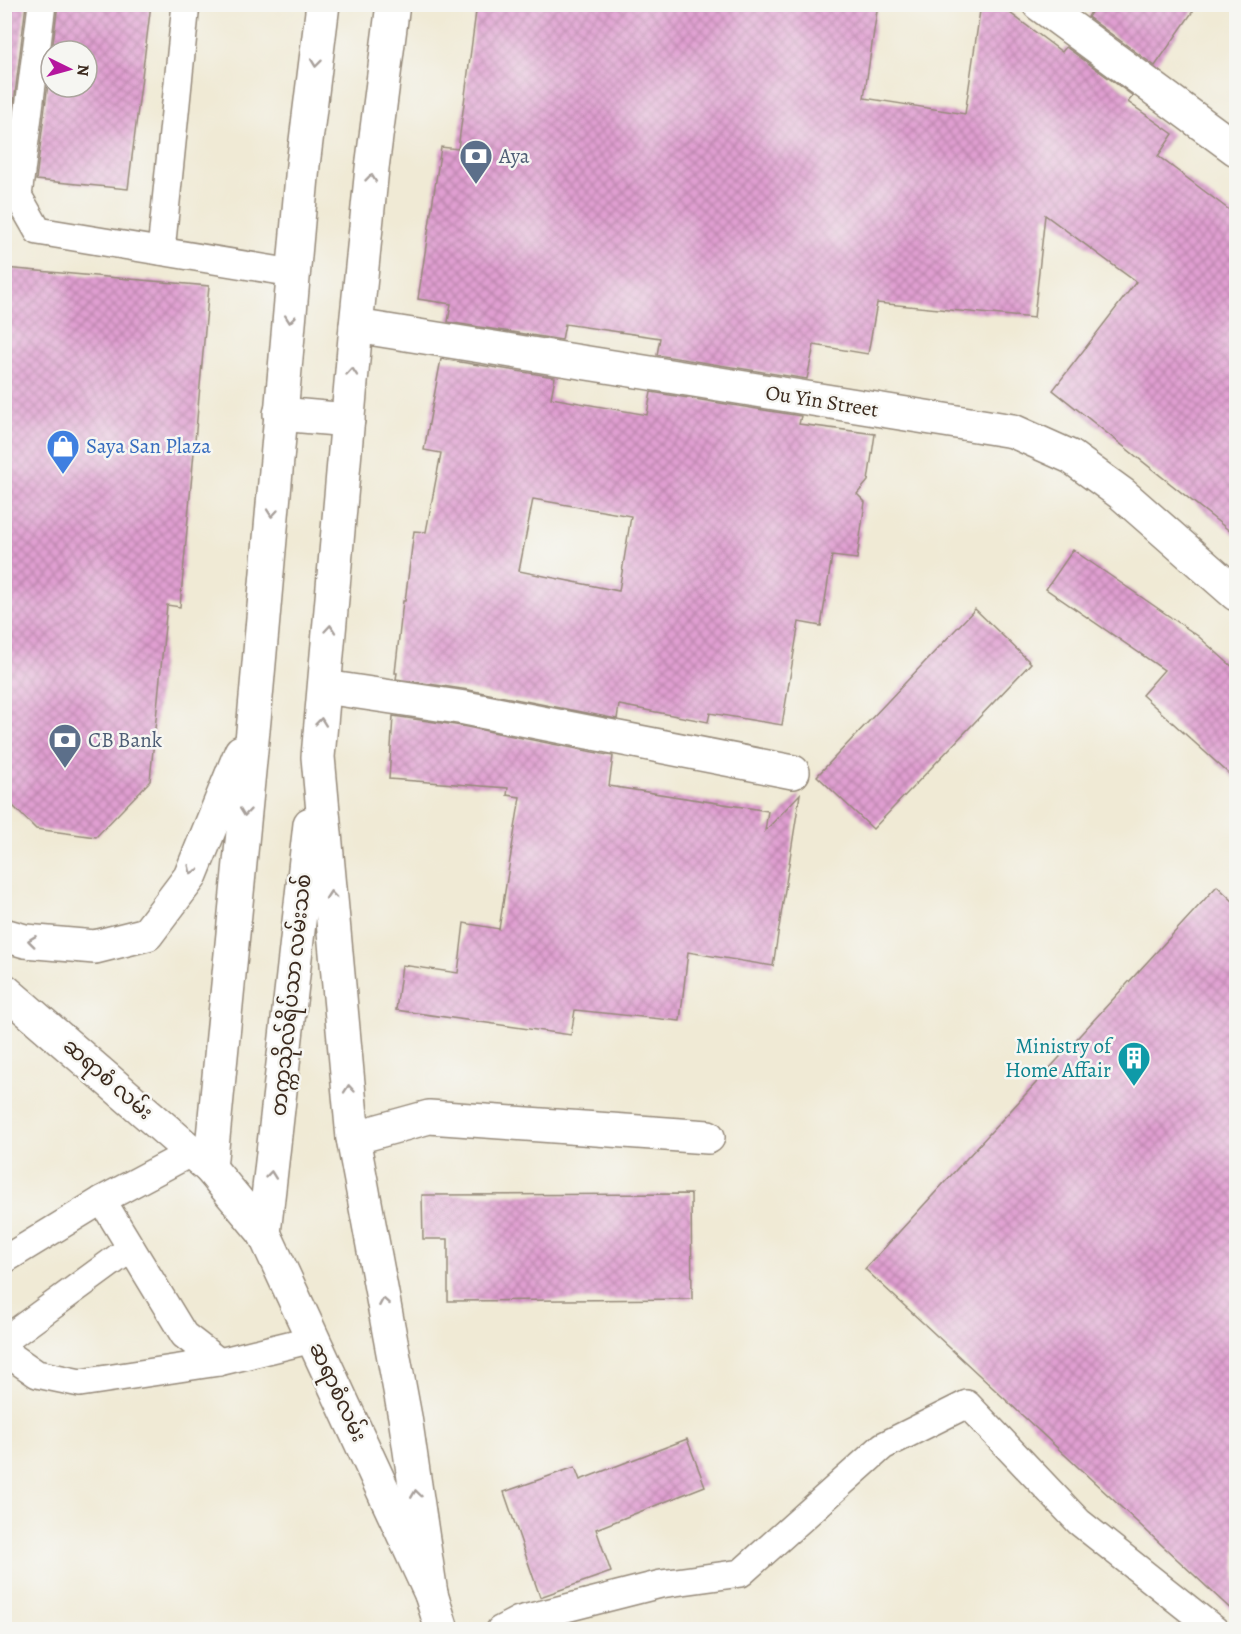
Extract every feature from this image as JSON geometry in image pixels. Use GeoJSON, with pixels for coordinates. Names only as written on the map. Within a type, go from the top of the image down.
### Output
{"type":"FeatureCollection","features":[{"type":"Feature","properties":{"kind":"main road"},"geometry":{"type":"LineString","coordinates":[[201,1160],[254,720],[303,165],[323,4]]}},
{"type":"Feature","properties":{"kind":"main road"},"geometry":{"type":"LineString","coordinates":[[393,4],[372,168],[356,326],[318,757],[353,1138],[405,1417],[431,1594]]}},
{"type":"Feature","properties":{"kind":"main road"},"geometry":{"type":"LineString","coordinates":[[1039,4],[1236,149]]}},
{"type":"Feature","properties":{"kind":"main road","name":"Ou Yin Street"},"geometry":{"type":"LineString","coordinates":[[356,326],[1013,431],[1071,458],[1122,494],[1236,594]]}},
{"type":"Feature","properties":{"kind":"main road"},"geometry":{"type":"LineString","coordinates":[[280,414],[348,420]]}},
{"type":"Feature","properties":{"kind":"main road"},"geometry":{"type":"LineString","coordinates":[[325,687],[465,708],[794,772]]}},
{"type":"Feature","properties":{"kind":"main road"},"geometry":{"type":"LineString","coordinates":[[4,935],[25,941],[95,947],[147,934],[190,877],[254,720]]}},
{"type":"Feature","properties":{"kind":"main road","name":"တက္ကသိုလ်ရိပ်သာ လမ်းသစ်"},"geometry":{"type":"LineString","coordinates":[[264,1233],[318,757]]}},
{"type":"Feature","properties":{"kind":"main road","name":"ဆရာစံ လမ်း"},"geometry":{"type":"LineString","coordinates":[[4,990],[201,1160]]}},
{"type":"Feature","properties":{"kind":"main road"},"geometry":{"type":"LineString","coordinates":[[353,1138],[429,1117],[708,1137]]}},
{"type":"Feature","properties":{"kind":"main road","name":"ဆရာစံလမ်း"},"geometry":{"type":"LineString","coordinates":[[201,1160],[264,1233],[431,1594],[442,1629]]}},
{"type":"Feature","properties":{"kind":"lane"},"geometry":{"type":"LineString","coordinates":[[42,4],[18,196],[38,231],[293,273]]}},
{"type":"Feature","properties":{"kind":"lane"},"geometry":{"type":"LineString","coordinates":[[161,251],[186,4]]}},
{"type":"Feature","properties":{"kind":"lane"},"geometry":{"type":"LineString","coordinates":[[4,1260],[102,1200],[201,1160]]}},
{"type":"Feature","properties":{"kind":"lane"},"geometry":{"type":"LineString","coordinates":[[102,1200],[184,1335],[219,1362]]}},
{"type":"Feature","properties":{"kind":"lane"},"geometry":{"type":"LineString","coordinates":[[4,1341],[131,1248]]}},
{"type":"Feature","properties":{"kind":"lane"},"geometry":{"type":"LineString","coordinates":[[4,1351],[37,1374],[80,1383],[219,1362],[313,1339]]}},
{"type":"Feature","properties":{"kind":"lane"},"geometry":{"type":"LineString","coordinates":[[501,1629],[519,1620],[661,1584],[741,1573],[883,1446],[967,1404],[1079,1522],[1215,1629]]}},
{"type":"Feature","properties":{"kind":"building"},"geometry":{"type":"Polygon","coordinates":[[[4,4],[26,4],[5,176],[4,176],[4,4]]]}},
{"type":"Feature","properties":{"kind":"building"},"geometry":{"type":"Polygon","coordinates":[[[58,4],[151,4],[128,189],[36,180],[46,99],[99,99],[99,39],[54,39],[58,4]]]}},
{"type":"Feature","properties":{"kind":"building"},"geometry":{"type":"Polygon","coordinates":[[[477,4],[878,4],[864,98],[965,114],[981,4],[998,4],[1062,52],[1066,47],[1133,96],[1128,102],[1173,134],[1158,156],[1236,215],[1236,536],[1053,390],[1136,282],[1045,215],[1034,318],[877,303],[868,354],[814,345],[807,379],[657,355],[660,338],[565,324],[562,340],[448,322],[451,304],[418,299],[441,147],[458,149],[477,4]]]}},
{"type":"Feature","properties":{"kind":"building"},"geometry":{"type":"Polygon","coordinates":[[[1096,4],[1198,4],[1155,66],[1088,17],[1096,4]]]}},
{"type":"Feature","properties":{"kind":"building"},"geometry":{"type":"Polygon","coordinates":[[[4,268],[209,286],[180,607],[167,605],[150,781],[96,837],[36,829],[4,797],[4,268]]]}},
{"type":"Feature","properties":{"kind":"building"},"geometry":{"type":"Polygon","coordinates":[[[441,359],[555,377],[551,398],[647,415],[651,392],[801,416],[799,424],[875,434],[868,481],[857,494],[865,502],[857,559],[832,556],[821,626],[799,622],[782,725],[710,713],[708,722],[619,705],[617,719],[469,690],[396,679],[403,601],[405,601],[414,531],[426,532],[441,453],[424,450],[441,359]],[[533,499],[519,571],[619,591],[631,516],[533,499]]]}},
{"type":"Feature","properties":{"kind":"building"},"geometry":{"type":"Polygon","coordinates":[[[1073,550],[1198,636],[1236,670],[1236,780],[1142,695],[1164,670],[1046,589],[1073,550]]]}},
{"type":"Feature","properties":{"kind":"building"},"geometry":{"type":"Polygon","coordinates":[[[975,609],[1031,663],[873,829],[817,776],[975,609]]]}},
{"type":"Feature","properties":{"kind":"building"},"geometry":{"type":"Polygon","coordinates":[[[393,716],[462,726],[613,756],[609,786],[768,811],[765,831],[800,794],[773,966],[688,952],[680,1021],[575,1010],[571,1035],[396,1010],[402,965],[458,973],[464,923],[499,929],[520,797],[507,795],[508,788],[389,779],[393,716]]]}},
{"type":"Feature","properties":{"kind":"building","name":"Ministry of Home Affair"},"geometry":{"type":"Polygon","coordinates":[[[1217,886],[1236,904],[1236,1614],[865,1269],[1217,886]]]}},
{"type":"Feature","properties":{"kind":"building"},"geometry":{"type":"Polygon","coordinates":[[[691,1194],[692,1299],[448,1301],[448,1239],[423,1239],[422,1195],[691,1194]]]}},
{"type":"Feature","properties":{"kind":"building"},"geometry":{"type":"Polygon","coordinates":[[[687,1439],[705,1486],[596,1529],[611,1572],[540,1597],[504,1492],[575,1467],[580,1480],[687,1439]]]}},
{"type":"Feature","properties":{"kind":"place","name":"Aya"},"geometry":{"type":"Point","coordinates":[476,185]}},
{"type":"Feature","properties":{"kind":"place","name":"Saya San Plaza"},"geometry":{"type":"Point","coordinates":[63,475]}},
{"type":"Feature","properties":{"kind":"place","name":"CB Bank"},"geometry":{"type":"Point","coordinates":[65,769]}},
{"type":"Feature","properties":{"kind":"place","name":"Ministry of Home Affair"},"geometry":{"type":"Point","coordinates":[1134,1087]}}]}
